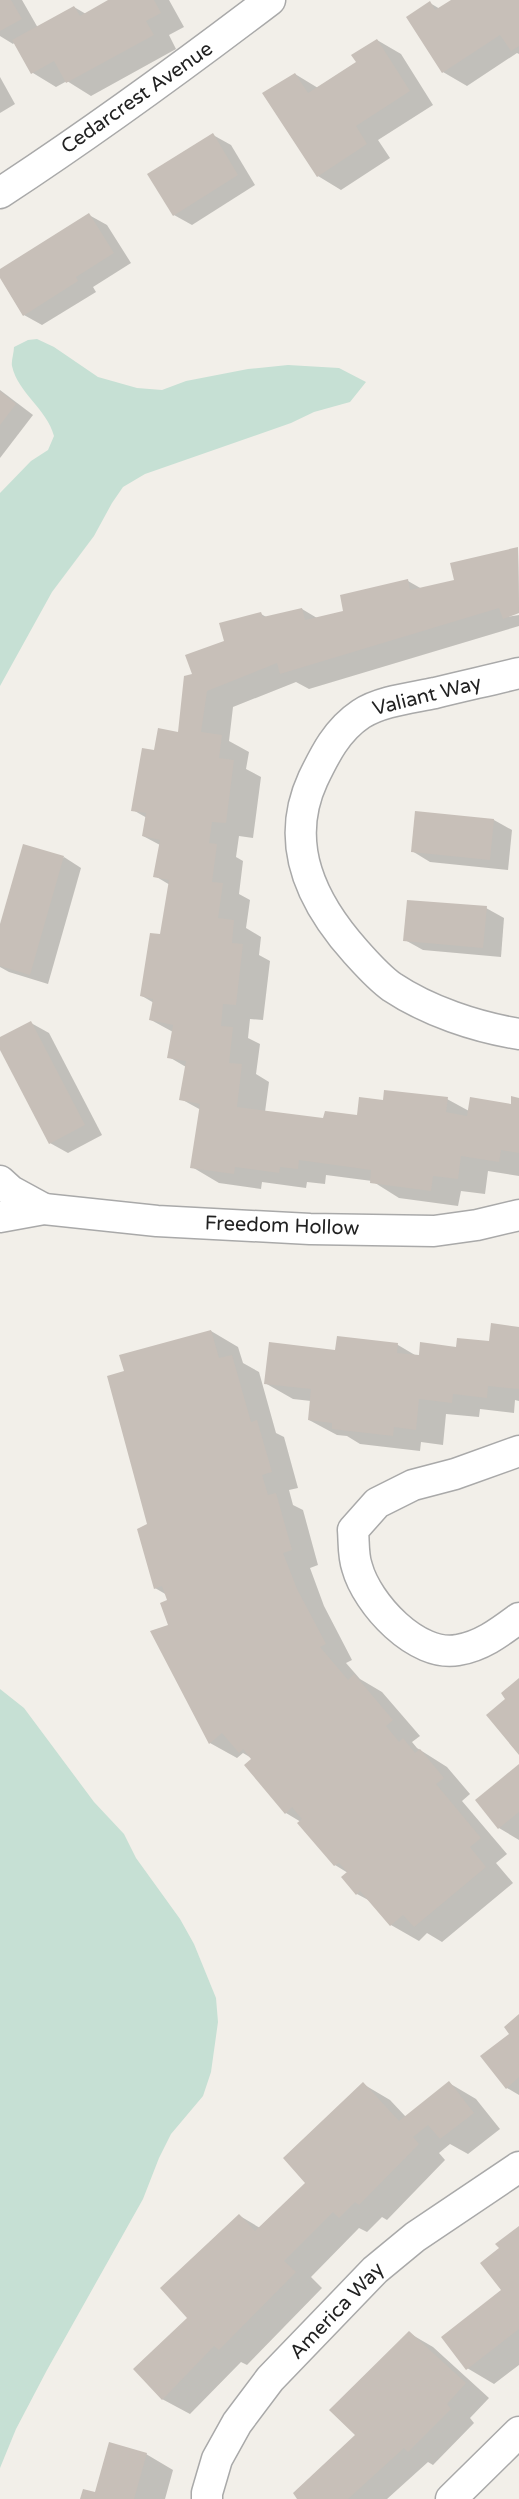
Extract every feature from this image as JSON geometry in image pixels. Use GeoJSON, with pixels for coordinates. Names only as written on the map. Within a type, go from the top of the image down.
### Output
{"type":"FeatureCollection","features":[{"type":"Feature","properties":{"kind":"street","name":"Cedarcrest Avenue"},"geometry":{"type":"LineString","coordinates":[[0,193],[130,105],[270,0]]}},
{"type":"Feature","properties":{"kind":"street","name":"Valiant Way"},"geometry":{"type":"LineString","coordinates":[[519,673],[394,701],[362,713],[339,733],[322,759],[310,785],[301,815],[300,841],[313,891],[340,933],[374,972],[391,986],[421,1003],[470,1022],[519,1034]]}},
{"type":"Feature","properties":{"kind":"street","name":"Freedom Hollow"},"geometry":{"type":"LineString","coordinates":[[0,1181],[12,1191],[44,1209]]}},
{"type":"Feature","properties":{"kind":"street","name":"Freedom Hollow"},"geometry":{"type":"LineString","coordinates":[[0,1218],[44,1209],[157,1221],[310,1229],[434,1231],[477,1225],[519,1215]]}},
{"type":"Feature","properties":{"kind":"street"},"geometry":{"type":"LineString","coordinates":[[519,1451],[455,1474],[413,1485],[376,1503],[352,1530],[357,1567],[374,1602],[401,1629],[426,1646],[456,1651],[488,1641],[519,1618]]}},
{"type":"Feature","properties":{"kind":"street","name":"America Way"},"geometry":{"type":"LineString","coordinates":[[207,2499],[216,2459],[237,2423],[270,2379],[375,2270],[415,2237],[519,2167]]}},
{"type":"Feature","properties":{"kind":"street"},"geometry":{"type":"LineString","coordinates":[[451,2499],[519,2432]]}},
{"type":"Feature","properties":{"kind":"green space"},"geometry":{"type":"Polygon","coordinates":[[[37,339],[54,347],[98,377],[137,388],[162,390],[186,381],[248,369],[288,365],[339,368],[366,382],[350,402],[314,412],[291,423],[145,474],[123,487],[94,536],[52,592],[0,686],[0,493],[31,461],[48,450],[54,436],[45,417],[20,385],[12,366],[14,347],[28,340],[37,339]]]}},
{"type":"Feature","properties":{"kind":"green space"},"geometry":{"type":"Polygon","coordinates":[[[0,1689],[24,1708],[94,1802],[124,1834],[136,1858],[180,1919],[194,1944],[216,1998],[218,2022],[211,2072],[203,2096],[171,2134],[143,2199],[47,2370],[16,2429],[0,2468],[0,1689]]]}},
{"type":"Feature","properties":{"kind":"building"},"geometry":{"type":"Polygon","coordinates":[[[0,0],[11,0],[22,19],[0,31],[0,0]]]}},
{"type":"Feature","properties":{"kind":"building"},"geometry":{"type":"Polygon","coordinates":[[[108,0],[154,0],[161,13],[146,21],[154,35],[66,83],[54,61],[31,74],[12,40],[74,6],[80,16],[108,0]]]}},
{"type":"Feature","properties":{"kind":"building"},"geometry":{"type":"Polygon","coordinates":[[[451,0],[519,0],[519,46],[511,51],[500,35],[442,73],[406,17],[430,1],[435,10],[451,0]]]}},
{"type":"Feature","properties":{"kind":"building"},"geometry":{"type":"Polygon","coordinates":[[[377,39],[410,91],[356,126],[367,144],[317,177],[262,93],[295,73],[308,93],[356,62],[351,55],[377,39]]]}},
{"type":"Feature","properties":{"kind":"building"},"geometry":{"type":"Polygon","coordinates":[[[213,133],[238,175],[173,216],[147,174],[213,133]]]}},
{"type":"Feature","properties":{"kind":"building"},"geometry":{"type":"Polygon","coordinates":[[[89,213],[114,253],[76,277],[78,281],[23,316],[0,278],[0,269],[89,213]]]}},
{"type":"Feature","properties":{"kind":"building"},"geometry":{"type":"Polygon","coordinates":[[[0,391],[16,404],[0,425],[0,391]]]}},
{"type":"Feature","properties":{"kind":"building"},"geometry":{"type":"Polygon","coordinates":[[[518,547],[519,613],[503,619],[499,608],[280,674],[277,663],[207,691],[201,732],[222,735],[219,758],[234,760],[226,823],[212,822],[209,843],[217,844],[212,882],[223,883],[218,918],[234,920],[232,943],[243,944],[236,1005],[223,1004],[221,1026],[233,1027],[229,1063],[242,1064],[237,1107],[323,1118],[325,1111],[357,1115],[359,1097],[383,1100],[384,1090],[448,1097],[446,1112],[467,1116],[470,1097],[511,1104],[511,1096],[519,1098],[519,1153],[501,1150],[499,1162],[461,1156],[458,1179],[433,1176],[431,1191],[370,1183],[371,1170],[299,1160],[298,1169],[280,1167],[279,1173],[235,1167],[234,1174],[190,1168],[200,1104],[179,1100],[186,1061],[167,1058],[173,1025],[149,1020],[153,999],[140,996],[150,933],[160,934],[169,880],[153,877],[160,840],[142,836],[146,813],[131,811],[142,748],[154,750],[158,728],[178,732],[184,676],[192,674],[185,655],[224,641],[219,623],[261,612],[263,617],[302,608],[305,620],[343,611],[340,595],[408,579],[410,590],[454,580],[450,563],[518,547]]]}},
{"type":"Feature","properties":{"kind":"building"},"geometry":{"type":"Polygon","coordinates":[[[415,811],[494,819],[490,860],[411,852],[415,811]]]}},
{"type":"Feature","properties":{"kind":"building"},"geometry":{"type":"Polygon","coordinates":[[[23,844],[64,856],[30,975],[0,966],[0,924],[23,844]]]}},
{"type":"Feature","properties":{"kind":"building"},"geometry":{"type":"Polygon","coordinates":[[[407,900],[487,906],[483,948],[403,941],[407,900]]]}},
{"type":"Feature","properties":{"kind":"building"},"geometry":{"type":"Polygon","coordinates":[[[31,1021],[85,1125],[49,1144],[0,1050],[0,1037],[31,1021]]]}},
{"type":"Feature","properties":{"kind":"building"},"geometry":{"type":"Polygon","coordinates":[[[491,1323],[519,1327],[519,1389],[488,1386],[487,1398],[453,1394],[452,1403],[419,1399],[416,1430],[394,1427],[393,1436],[332,1429],[332,1423],[308,1420],[311,1389],[264,1384],[269,1342],[335,1350],[337,1336],[398,1343],[397,1353],[419,1355],[420,1342],[456,1347],[457,1338],[489,1341],[491,1323]]]}},
{"type":"Feature","properties":{"kind":"building"},"geometry":{"type":"Polygon","coordinates":[[[211,1330],[219,1358],[232,1355],[251,1422],[257,1420],[272,1472],[262,1475],[268,1495],[276,1493],[292,1550],[283,1553],[297,1589],[326,1644],[320,1647],[348,1680],[354,1674],[393,1720],[386,1726],[399,1742],[403,1738],[415,1753],[420,1749],[444,1778],[436,1784],[481,1838],[470,1847],[486,1867],[414,1927],[403,1915],[390,1926],[360,1891],[356,1895],[341,1877],[347,1872],[339,1863],[334,1866],[297,1823],[302,1819],[292,1807],[285,1814],[244,1765],[251,1759],[243,1749],[239,1753],[222,1733],[209,1744],[150,1631],[168,1625],[160,1603],[167,1600],[162,1586],[154,1589],[137,1529],[147,1524],[107,1376],[124,1371],[119,1355],[211,1330]]]}},
{"type":"Feature","properties":{"kind":"building"},"geometry":{"type":"Polygon","coordinates":[[[519,1678],[519,1755],[486,1715],[505,1699],[501,1693],[519,1678]]]}},
{"type":"Feature","properties":{"kind":"building"},"geometry":{"type":"Polygon","coordinates":[[[519,1764],[519,1812],[498,1829],[475,1800],[519,1764]]]}},
{"type":"Feature","properties":{"kind":"building"},"geometry":{"type":"Polygon","coordinates":[[[519,2014],[519,2077],[506,2089],[480,2056],[509,2034],[504,2027],[519,2014]]]}},
{"type":"Feature","properties":{"kind":"building"},"geometry":{"type":"Polygon","coordinates":[[[449,2081],[474,2113],[440,2139],[428,2125],[413,2137],[419,2144],[359,2205],[355,2202],[339,2218],[333,2212],[284,2261],[296,2272],[219,2350],[214,2346],[162,2400],[133,2369],[187,2318],[160,2288],[239,2214],[255,2231],[305,2183],[283,2158],[363,2082],[399,2121],[449,2081]]]}},
{"type":"Feature","properties":{"kind":"building"},"geometry":{"type":"Polygon","coordinates":[[[519,2226],[519,2329],[466,2370],[441,2337],[501,2290],[480,2263],[499,2248],[495,2244],[519,2226]]]}},
{"type":"Feature","properties":{"kind":"building"},"geometry":{"type":"Polygon","coordinates":[[[409,2331],[466,2383],[447,2404],[451,2409],[408,2452],[404,2448],[348,2499],[297,2499],[293,2493],[355,2435],[329,2410],[409,2331]]]}},
{"type":"Feature","properties":{"kind":"building"},"geometry":{"type":"Polygon","coordinates":[[[109,2442],[147,2453],[134,2499],[80,2499],[83,2489],[95,2492],[109,2442]]]}}]}
